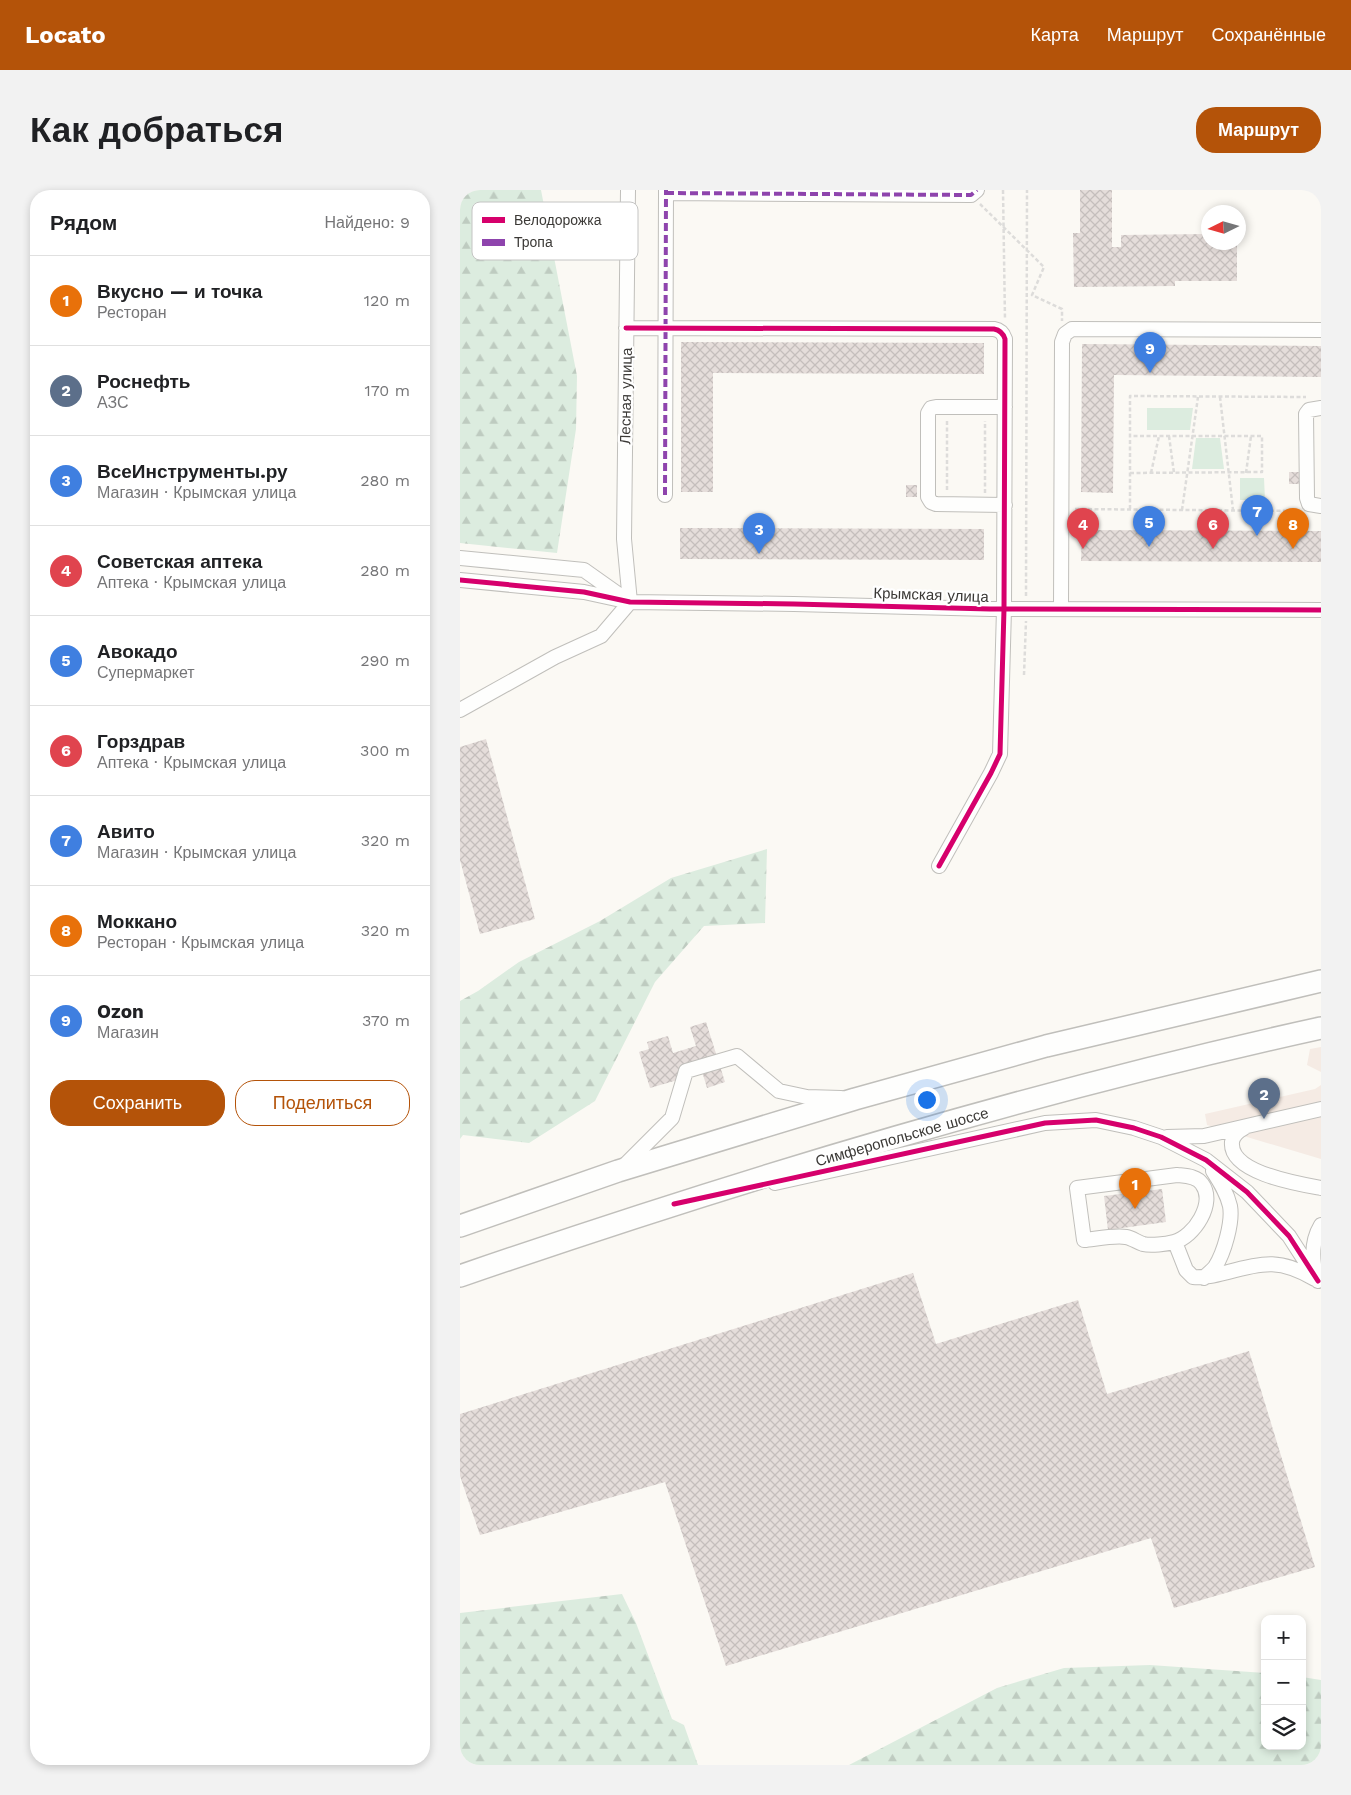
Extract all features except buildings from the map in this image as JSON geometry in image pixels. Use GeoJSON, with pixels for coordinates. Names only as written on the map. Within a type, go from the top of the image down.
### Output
{"type":"FeatureCollection","features":[{"type":"Feature","properties":{"kind":"highway"},"geometry":{"type":"LineString","coordinates":[[460,1226],[618,1172],[855,1099],[1046,1046],[1321,981]]}},
{"type":"Feature","properties":{"kind":"highway","name":"Симферопольское шоссе"},"geometry":{"type":"LineString","coordinates":[[460,1276],[674,1204],[1062,1090],[1321,1028]]}},
{"type":"Feature","properties":{"kind":"street"},"geometry":{"type":"LineString","coordinates":[[665,495],[664,328],[666,192],[974,193]]}},
{"type":"Feature","properties":{"kind":"street","name":"Лесная улица"},"geometry":{"type":"LineString","coordinates":[[627,260],[624,539],[630,602]]}},
{"type":"Feature","properties":{"kind":"street"},"geometry":{"type":"LineString","coordinates":[[626,328],[994,329],[999,330],[1003,334],[1005,339],[1004,609],[1000,754],[939,866]]}},
{"type":"Feature","properties":{"kind":"street"},"geometry":{"type":"LineString","coordinates":[[1061,610],[1062,342],[1065,334],[1072,330],[1321,330]]}},
{"type":"Feature","properties":{"kind":"street"},"geometry":{"type":"LineString","coordinates":[[1317,402],[1306,414],[1307,498],[1309,504],[1321,506]]}},
{"type":"Feature","properties":{"kind":"street"},"geometry":{"type":"LineString","coordinates":[[1004,505],[931,502],[928,497],[928,413],[931,408],[947,406],[1005,407]]}},
{"type":"Feature","properties":{"kind":"street"},"geometry":{"type":"LineString","coordinates":[[460,558],[584,570],[630,602],[601,636],[555,657],[460,710]]}},
{"type":"Feature","properties":{"kind":"street","name":"Крымская улица"},"geometry":{"type":"LineString","coordinates":[[460,580],[584,592],[630,602],[1061,610],[1321,610]]}},
{"type":"Feature","properties":{"kind":"street"},"geometry":{"type":"LineString","coordinates":[[618,1172],[672,1118],[686,1071],[737,1056],[779,1090],[807,1097],[855,1099]]}},
{"type":"Feature","properties":{"kind":"street"},"geometry":{"type":"LineString","coordinates":[[1161,1136],[1204,1136],[1321,1110]]}},
{"type":"Feature","properties":{"kind":"street"},"geometry":{"type":"LineString","coordinates":[[674,1204],[1045,1123],[1096,1120],[1161,1136],[1206,1160],[1247,1192],[1283,1230],[1319,1283]]}},
{"type":"Feature","properties":{"kind":"street"},"geometry":{"type":"LineString","coordinates":[[1247,1127],[1239,1130],[1233,1137],[1232,1145],[1235,1155],[1242,1163],[1284,1181],[1321,1188]]}},
{"type":"Feature","properties":{"kind":"street"},"geometry":{"type":"LineString","coordinates":[[1203,1278],[1215,1267],[1222,1254],[1228,1231],[1230,1208],[1223,1185],[1206,1160]]}},
{"type":"Feature","properties":{"kind":"street"},"geometry":{"type":"LineString","coordinates":[[1177,1176],[1191,1177],[1202,1183],[1206,1207],[1199,1221],[1188,1234],[1175,1242],[1145,1245],[1126,1236],[1084,1240],[1077,1188],[1177,1176]]}},
{"type":"Feature","properties":{"kind":"street"},"geometry":{"type":"LineString","coordinates":[[1319,1283],[1313,1264],[1314,1246],[1321,1225]]}},
{"type":"Feature","properties":{"kind":"street"},"geometry":{"type":"LineString","coordinates":[[1175,1242],[1186,1270],[1193,1277],[1203,1278],[1261,1263],[1281,1264],[1298,1269],[1319,1283]]}},
{"type":"Feature","properties":{"kind":"path"},"geometry":{"type":"LineString","coordinates":[[1003,190],[1005,339]]}},
{"type":"Feature","properties":{"kind":"path"},"geometry":{"type":"LineString","coordinates":[[1024,675],[1026,609],[1027,190]]}},
{"type":"Feature","properties":{"kind":"path"},"geometry":{"type":"LineString","coordinates":[[974,193],[1003,229],[1044,267],[1032,296],[1062,310]]}},
{"type":"Feature","properties":{"kind":"path"},"geometry":{"type":"LineString","coordinates":[[1130,510],[1130,396],[1220,397],[1317,402]]}},
{"type":"Feature","properties":{"kind":"path"},"geometry":{"type":"LineString","coordinates":[[1182,510],[1198,397]]}},
{"type":"Feature","properties":{"kind":"path"},"geometry":{"type":"LineString","coordinates":[[1220,397],[1233,510]]}},
{"type":"Feature","properties":{"kind":"path"},"geometry":{"type":"LineString","coordinates":[[947,406],[947,504]]}},
{"type":"Feature","properties":{"kind":"path"},"geometry":{"type":"LineString","coordinates":[[985,406],[985,504]]}},
{"type":"Feature","properties":{"kind":"path"},"geometry":{"type":"LineString","coordinates":[[1130,436],[1262,436],[1262,472],[1130,473]]}},
{"type":"Feature","properties":{"kind":"path"},"geometry":{"type":"LineString","coordinates":[[1151,473],[1159,436]]}},
{"type":"Feature","properties":{"kind":"path"},"geometry":{"type":"LineString","coordinates":[[1169,436],[1174,473]]}},
{"type":"Feature","properties":{"kind":"path"},"geometry":{"type":"LineString","coordinates":[[1246,473],[1251,436]]}},
{"type":"Feature","properties":{"kind":"path"},"geometry":{"type":"LineString","coordinates":[[1073,509],[1280,511]]}},
{"type":"Feature","properties":{"kind":"shaded area"},"geometry":{"type":"Polygon","coordinates":[[[1321,1047],[1321,1072],[1307,1065],[1310,1049],[1321,1047]]]}},
{"type":"Feature","properties":{"kind":"shaded area"},"geometry":{"type":"Polygon","coordinates":[[[1321,1085],[1321,1159],[1207,1125],[1205,1114],[1315,1089],[1321,1085]]]}},
{"type":"Feature","properties":{"kind":"green space"},"geometry":{"type":"Polygon","coordinates":[[[460,190],[541,190],[543,202],[472,202],[472,260],[555,260],[577,376],[576,429],[557,553],[460,543],[460,190]]]}},
{"type":"Feature","properties":{"kind":"green space"},"geometry":{"type":"Polygon","coordinates":[[[1147,408],[1193,408],[1190,430],[1147,430],[1147,408]]]}},
{"type":"Feature","properties":{"kind":"green space"},"geometry":{"type":"Polygon","coordinates":[[[1196,438],[1220,438],[1224,469],[1192,469],[1196,438]]]}},
{"type":"Feature","properties":{"kind":"green space"},"geometry":{"type":"Polygon","coordinates":[[[1240,478],[1264,478],[1265,500],[1240,500],[1240,478]]]}},
{"type":"Feature","properties":{"kind":"green space"},"geometry":{"type":"Polygon","coordinates":[[[767,849],[765,923],[704,926],[655,982],[595,1101],[529,1143],[463,1135],[460,1139],[460,1001],[478,991],[519,962],[600,921],[671,878],[767,849]]]}},
{"type":"Feature","properties":{"kind":"green space"},"geometry":{"type":"Polygon","coordinates":[[[622,1594],[636,1623],[672,1719],[684,1725],[698,1765],[460,1765],[460,1613],[622,1594]]]}},
{"type":"Feature","properties":{"kind":"green space"},"geometry":{"type":"Polygon","coordinates":[[[1150,1665],[1261,1673],[1261,1750],[1306,1750],[1306,1678],[1321,1680],[1321,1765],[849,1765],[997,1688],[1064,1668],[1150,1665]]]}},
{"type":"Feature","properties":{"kind":"marked path"},"geometry":{"type":"LineString","coordinates":[[665,495],[666,190]]}},
{"type":"Feature","properties":{"kind":"marked path"},"geometry":{"type":"LineString","coordinates":[[666,193],[971,195],[977,190]]}},
{"type":"Feature","properties":{"kind":"cycle path"},"geometry":{"type":"LineString","coordinates":[[626,328],[994,329],[1000,331],[1003,335],[1005,339],[1004,609],[1000,754],[939,866]]}},
{"type":"Feature","properties":{"kind":"cycle path"},"geometry":{"type":"LineString","coordinates":[[460,580],[584,592],[630,602],[990,609],[1321,610]]}},
{"type":"Feature","properties":{"kind":"cycle path"},"geometry":{"type":"LineString","coordinates":[[674,1204],[1045,1123],[1096,1120],[1134,1128],[1161,1137],[1206,1160],[1247,1192],[1289,1236],[1318,1281]]}},
{"type":"Feature","properties":{"kind":"place","name":"Ozon"},"geometry":{"type":"Point","coordinates":[1150,373]}},
{"type":"Feature","properties":{"kind":"place","name":"Авито"},"geometry":{"type":"Point","coordinates":[1257,536]}},
{"type":"Feature","properties":{"kind":"place","name":"Авокадо"},"geometry":{"type":"Point","coordinates":[1149,547]}},
{"type":"Feature","properties":{"kind":"place","name":"Советская аптека"},"geometry":{"type":"Point","coordinates":[1083,549]}},
{"type":"Feature","properties":{"kind":"place","name":"Горздрав"},"geometry":{"type":"Point","coordinates":[1213,549]}},
{"type":"Feature","properties":{"kind":"place","name":"Моккано"},"geometry":{"type":"Point","coordinates":[1293,549]}},
{"type":"Feature","properties":{"kind":"place","name":"ВсеИнструменты.ру"},"geometry":{"type":"Point","coordinates":[759,554]}},
{"type":"Feature","properties":{"kind":"place","name":"Роснефть"},"geometry":{"type":"Point","coordinates":[1264,1119]}},
{"type":"Feature","properties":{"kind":"place","name":"Вкусно — и точка"},"geometry":{"type":"Point","coordinates":[1135,1209]}}]}
